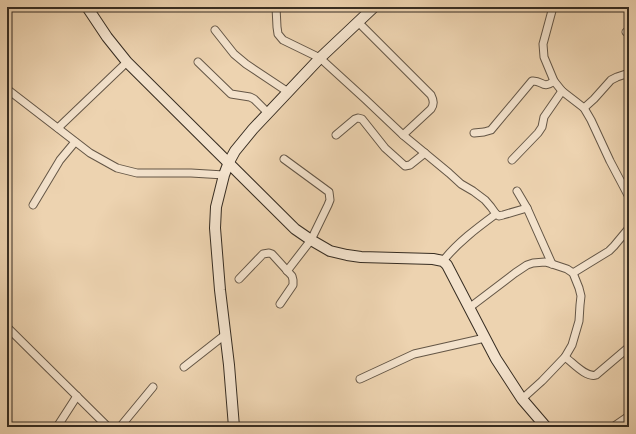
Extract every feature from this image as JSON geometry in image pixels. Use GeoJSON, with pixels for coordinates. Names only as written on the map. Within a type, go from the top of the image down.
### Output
{"type":"FeatureCollection","features":[{"type":"Feature","properties":{"kind":"street"},"geometry":{"type":"LineString","coordinates":[[87,7],[107,37],[127,62],[295,229],[330,251],[347,255],[361,257],[433,259],[443,261],[452,274],[496,359],[522,399],[546,427]]}},
{"type":"Feature","properties":{"kind":"street"},"geometry":{"type":"LineString","coordinates":[[276,7],[278,34],[283,40],[320,58],[402,135],[461,184],[485,200],[496,214],[503,216],[528,208]]}},
{"type":"Feature","properties":{"kind":"street"},"geometry":{"type":"LineString","coordinates":[[234,427],[215,228],[216,207],[224,175],[229,162],[244,139],[320,58],[374,7]]}},
{"type":"Feature","properties":{"kind":"street"},"geometry":{"type":"LineString","coordinates":[[553,7],[543,44],[544,57],[554,81],[562,91],[584,108],[629,197]]}},
{"type":"Feature","properties":{"kind":"street"},"geometry":{"type":"LineString","coordinates":[[358,22],[431,95],[433,100],[434,105],[431,109],[402,135]]}},
{"type":"Feature","properties":{"kind":"street"},"geometry":{"type":"LineString","coordinates":[[215,30],[234,54],[246,64],[288,92]]}},
{"type":"Feature","properties":{"kind":"street"},"geometry":{"type":"LineString","coordinates":[[58,128],[127,62]]}},
{"type":"Feature","properties":{"kind":"street"},"geometry":{"type":"LineString","coordinates":[[198,62],[231,94],[254,99],[268,113]]}},
{"type":"Feature","properties":{"kind":"street"},"geometry":{"type":"LineString","coordinates":[[584,108],[611,80],[629,73]]}},
{"type":"Feature","properties":{"kind":"street"},"geometry":{"type":"LineString","coordinates":[[474,132],[491,130],[532,81],[534,80],[549,85],[554,81]]}},
{"type":"Feature","properties":{"kind":"street"},"geometry":{"type":"LineString","coordinates":[[7,89],[90,153],[117,168],[137,173],[224,175]]}},
{"type":"Feature","properties":{"kind":"street"},"geometry":{"type":"LineString","coordinates":[[512,160],[538,133],[542,127],[544,118],[562,91]]}},
{"type":"Feature","properties":{"kind":"street"},"geometry":{"type":"LineString","coordinates":[[336,135],[355,119],[360,118],[385,148],[405,166],[410,165],[425,153]]}},
{"type":"Feature","properties":{"kind":"street"},"geometry":{"type":"LineString","coordinates":[[33,205],[60,160],[75,142]]}},
{"type":"Feature","properties":{"kind":"street"},"geometry":{"type":"LineString","coordinates":[[284,159],[329,192],[330,200],[311,240],[287,270]]}},
{"type":"Feature","properties":{"kind":"street"},"geometry":{"type":"LineString","coordinates":[[517,191],[528,208],[552,264]]}},
{"type":"Feature","properties":{"kind":"street"},"geometry":{"type":"LineString","coordinates":[[443,261],[456,246],[496,214]]}},
{"type":"Feature","properties":{"kind":"street"},"geometry":{"type":"LineString","coordinates":[[573,273],[609,251],[629,228]]}},
{"type":"Feature","properties":{"kind":"street"},"geometry":{"type":"LineString","coordinates":[[239,279],[263,254],[272,254],[292,276],[294,283],[280,304]]}},
{"type":"Feature","properties":{"kind":"street"},"geometry":{"type":"LineString","coordinates":[[469,308],[515,273],[527,266],[540,262],[552,264],[567,269],[573,273],[579,288],[580,305],[579,321],[572,345],[566,357],[522,399]]}},
{"type":"Feature","properties":{"kind":"street"},"geometry":{"type":"LineString","coordinates":[[7,327],[108,427]]}},
{"type":"Feature","properties":{"kind":"street"},"geometry":{"type":"LineString","coordinates":[[184,367],[226,334]]}},
{"type":"Feature","properties":{"kind":"street"},"geometry":{"type":"LineString","coordinates":[[360,379],[414,354],[485,338]]}},
{"type":"Feature","properties":{"kind":"street"},"geometry":{"type":"LineString","coordinates":[[566,357],[586,374],[592,376],[596,375],[629,347]]}},
{"type":"Feature","properties":{"kind":"street"},"geometry":{"type":"LineString","coordinates":[[120,427],[153,387]]}},
{"type":"Feature","properties":{"kind":"street"},"geometry":{"type":"LineString","coordinates":[[57,427],[77,396]]}},
{"type":"Feature","properties":{"kind":"street"},"geometry":{"type":"LineString","coordinates":[[618,426],[629,416]]}}]}
